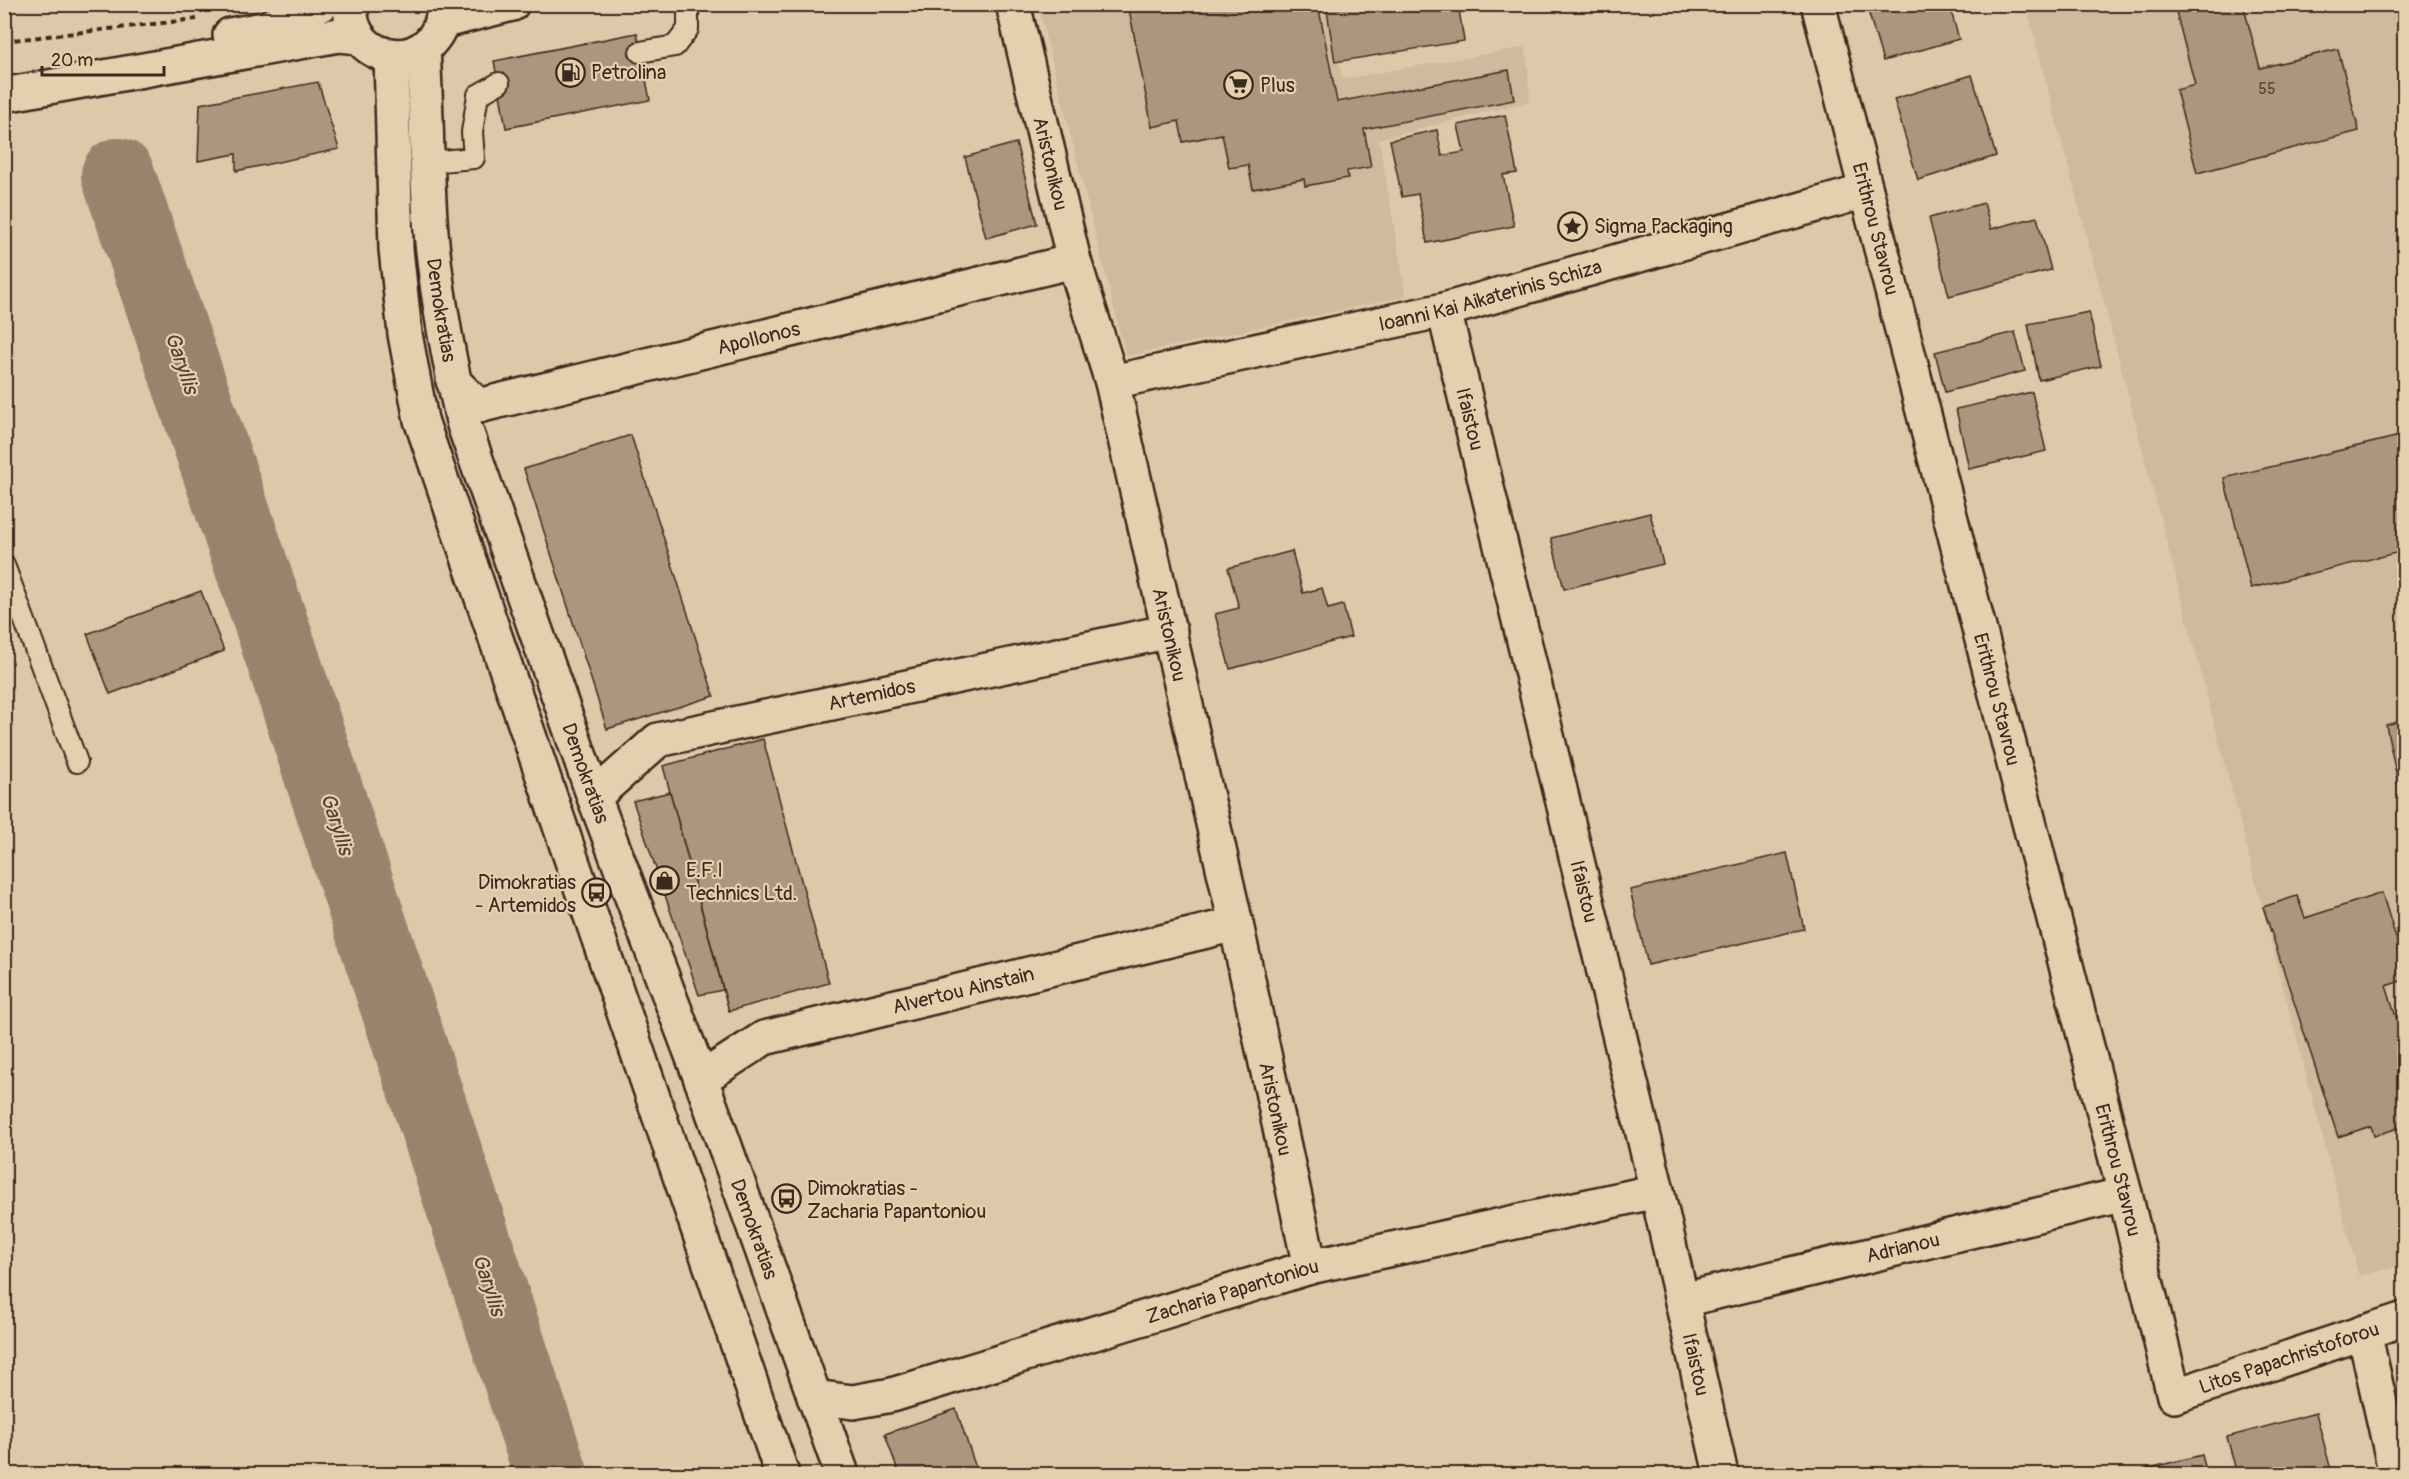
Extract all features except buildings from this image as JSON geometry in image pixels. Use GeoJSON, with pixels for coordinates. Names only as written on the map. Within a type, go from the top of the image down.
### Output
{"type":"FeatureCollection","features":[{"type":"Feature","properties":{"kind":"street"},"geometry":{"type":"LineString","coordinates":[[4,95],[78,71],[264,28],[322,4]]}},
{"type":"Feature","properties":{"kind":"street"},"geometry":{"type":"LineString","coordinates":[[351,4],[350,14],[353,27],[359,37],[373,50],[402,56],[423,50],[436,37],[444,13],[512,4]]}},
{"type":"Feature","properties":{"kind":"street","name":"Aristonikou"},"geometry":{"type":"LineString","coordinates":[[1013,4],[1074,261],[1112,382],[1236,924],[1310,1266]]}},
{"type":"Feature","properties":{"kind":"street","name":"Erithrou Stavrou"},"geometry":{"type":"LineString","coordinates":[[1818,4],[2174,1396]]}},
{"type":"Feature","properties":{"kind":"street"},"geometry":{"type":"LineString","coordinates":[[218,37],[339,35],[359,37]]}},
{"type":"Feature","properties":{"kind":"street","name":"Demokratias"},"geometry":{"type":"LineString","coordinates":[[423,50],[431,233],[453,381],[465,425],[594,797],[701,1079],[842,1474]]}},
{"type":"Feature","properties":{"kind":"street","name":"Demokratias"},"geometry":{"type":"LineString","coordinates":[[391,55],[396,249],[405,334],[421,420],[782,1474]]}},
{"type":"Feature","properties":{"kind":"street"},"geometry":{"type":"LineString","coordinates":[[4,72],[78,71]]}},
{"type":"Feature","properties":{"kind":"street","name":"Ioanni Kai Aikaterinis Schiza"},"geometry":{"type":"LineString","coordinates":[[1112,382],[1444,310],[1866,191]]}},
{"type":"Feature","properties":{"kind":"street","name":"Apollonos"},"geometry":{"type":"LineString","coordinates":[[453,381],[478,406],[1074,261]]}},
{"type":"Feature","properties":{"kind":"street","name":"Ifaistou"},"geometry":{"type":"LineString","coordinates":[[1444,310],[1683,1300],[1721,1474]]}},
{"type":"Feature","properties":{"kind":"street","name":"Artemidos"},"geometry":{"type":"LineString","coordinates":[[594,797],[658,740],[1170,631]]}},
{"type":"Feature","properties":{"kind":"street","name":"Alvertou Ainstain"},"geometry":{"type":"LineString","coordinates":[[701,1079],[764,1038],[1236,924]]}},
{"type":"Feature","properties":{"kind":"street","name":"Zacharia Papantoniou"},"geometry":{"type":"LineString","coordinates":[[814,1396],[853,1402],[892,1395],[1310,1266],[1657,1191]]}},
{"type":"Feature","properties":{"kind":"street","name":"Adrianou"},"geometry":{"type":"LineString","coordinates":[[1683,1300],[2124,1194]]}},
{"type":"Feature","properties":{"kind":"street","name":"Litos Papachristoforou"},"geometry":{"type":"LineString","coordinates":[[2174,1396],[2404,1319]]}},
{"type":"Feature","properties":{"kind":"street"},"geometry":{"type":"LineString","coordinates":[[2364,1332],[2396,1474]]}},
{"type":"Feature","properties":{"kind":"lane"},"geometry":{"type":"LineString","coordinates":[[640,52],[675,46],[688,28],[688,4]]}},
{"type":"Feature","properties":{"kind":"lane"},"geometry":{"type":"LineString","coordinates":[[429,162],[474,158],[472,132],[478,95],[499,83]]}},
{"type":"Feature","properties":{"kind":"lane"},"geometry":{"type":"LineString","coordinates":[[4,565],[77,762]]}},
{"type":"Feature","properties":{"kind":"path"},"geometry":{"type":"LineString","coordinates":[[4,41],[218,37]]}},
{"type":"Feature","properties":{"kind":"shaded area"},"geometry":{"type":"Polygon","coordinates":[[[1038,5],[1327,5],[1343,79],[1526,47],[1530,101],[1379,139],[1406,296],[1126,356],[1038,5]]]}},
{"type":"Feature","properties":{"kind":"shaded area"},"geometry":{"type":"Polygon","coordinates":[[[2026,5],[2404,5],[2404,1265],[2359,1276],[2026,5]]]}},
{"type":"Feature","properties":{"kind":"waterway","name":"Garyllis"},"geometry":{"type":"LineString","coordinates":[[118,175],[274,632],[551,1474]]}},
{"type":"Feature","properties":{"kind":"place","name":"Petrolina"},"geometry":{"type":"Point","coordinates":[570,72]}},
{"type":"Feature","properties":{"kind":"place","name":"Plus"},"geometry":{"type":"Point","coordinates":[1239,85]}},
{"type":"Feature","properties":{"kind":"place","name":"Sigma Packaging"},"geometry":{"type":"Point","coordinates":[1573,226]}},
{"type":"Feature","properties":{"kind":"place","name":"E.F.I Technics Ltd."},"geometry":{"type":"Point","coordinates":[665,881]}},
{"type":"Feature","properties":{"kind":"place","name":"Dimokratias - Artemidos"},"geometry":{"type":"Point","coordinates":[597,893]}},
{"type":"Feature","properties":{"kind":"place","name":"Dimokratias - Zacharia Papantoniou"},"geometry":{"type":"Point","coordinates":[786,1199]}}]}
